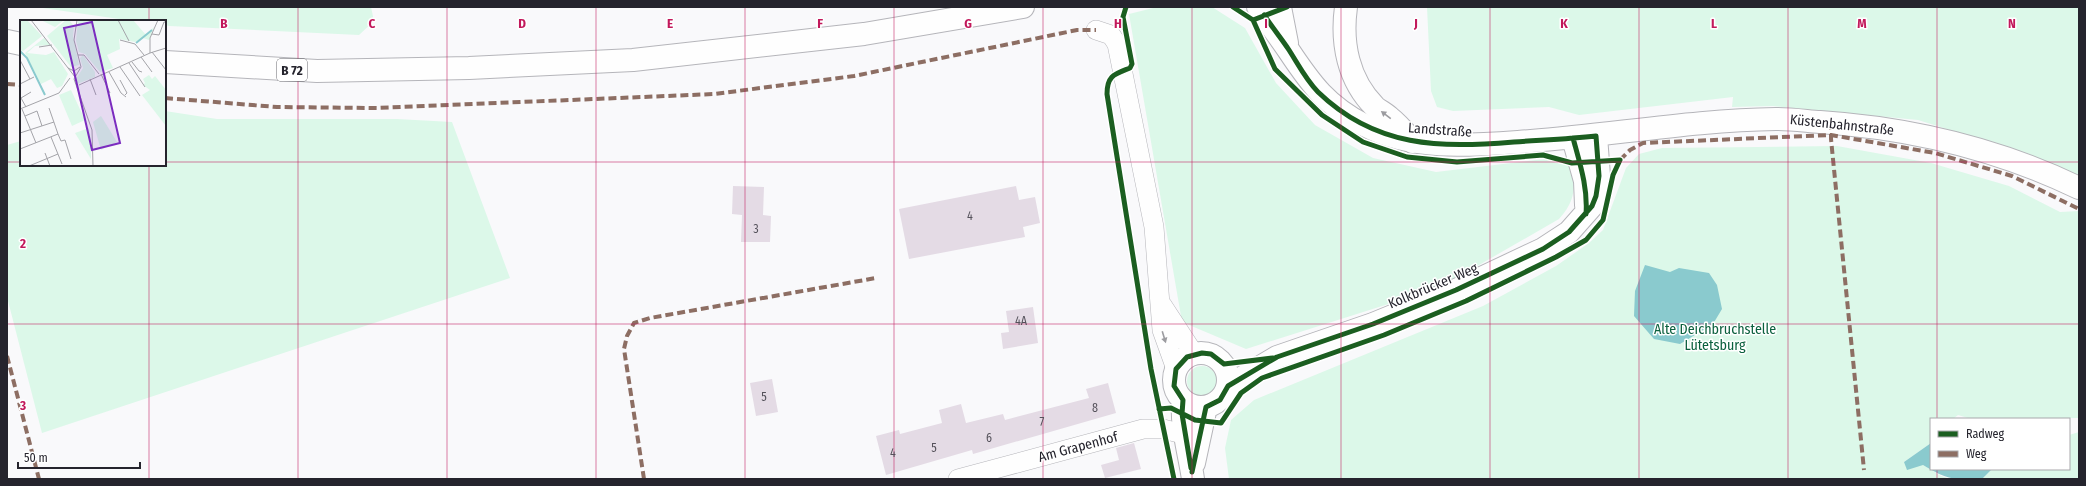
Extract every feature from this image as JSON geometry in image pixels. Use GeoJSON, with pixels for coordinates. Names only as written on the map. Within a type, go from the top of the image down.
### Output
{"type":"FeatureCollection","features":[{"type":"Feature","properties":{"kind":"main road","name":"B 72"},"geometry":{"type":"LineString","coordinates":[[166,62],[205,66],[317,71],[469,68],[633,60],[864,34],[1023,7]]}},
{"type":"Feature","properties":{"kind":"main road","name":"Landstraße"},"geometry":{"type":"LineString","coordinates":[[1258,7],[1289,50],[1301,71],[1318,91],[1336,108],[1365,126],[1395,138],[1414,142],[1443,145],[1478,145],[1596,136]]}},
{"type":"Feature","properties":{"kind":"main road","name":"Landstraße"},"geometry":{"type":"LineString","coordinates":[[1280,7],[1289,50]]}},
{"type":"Feature","properties":{"kind":"main road"},"geometry":{"type":"LineString","coordinates":[[1346,7],[1343,30],[1346,55],[1356,82],[1375,107],[1391,118],[1414,142]]}},
{"type":"Feature","properties":{"kind":"main road"},"geometry":{"type":"LineString","coordinates":[[7,41],[20,44]]}},
{"type":"Feature","properties":{"kind":"main road","name":"Küstenbahnstraße"},"geometry":{"type":"LineString","coordinates":[[1596,136],[1670,126],[1777,119],[1857,124],[1938,138],[2033,167],[2079,188]]}},
{"type":"Feature","properties":{"kind":"main road","name":"Kolkbrücker Weg"},"geometry":{"type":"LineString","coordinates":[[1224,364],[1277,357],[1373,324],[1456,290],[1543,249],[1569,232],[1592,206],[1596,196],[1599,176],[1596,136]]}},
{"type":"Feature","properties":{"kind":"main road"},"geometry":{"type":"LineString","coordinates":[[1572,138],[1585,181],[1587,199],[1586,214]]}},
{"type":"Feature","properties":{"kind":"main road"},"geometry":{"type":"LineString","coordinates":[[1194,354],[1211,354],[1224,364],[1227,371],[1228,386],[1220,400],[1206,407],[1194,406],[1183,400],[1174,386],[1176,369],[1184,360],[1194,354]]}},
{"type":"Feature","properties":{"kind":"main road","name":"Kolkbrücker Weg"},"geometry":{"type":"LineString","coordinates":[[1228,386],[1277,357]]}},
{"type":"Feature","properties":{"kind":"main road"},"geometry":{"type":"LineString","coordinates":[[1183,400],[1182,414],[1192,437],[1192,476]]}},
{"type":"Feature","properties":{"kind":"main road"},"geometry":{"type":"LineString","coordinates":[[1192,437],[1206,407]]}},
{"type":"Feature","properties":{"kind":"street"},"geometry":{"type":"LineString","coordinates":[[1096,30],[1111,35],[1117,44],[1154,227],[1162,330],[1176,369]]}},
{"type":"Feature","properties":{"kind":"street"},"geometry":{"type":"LineString","coordinates":[[1161,304],[1194,354]]}},
{"type":"Feature","properties":{"kind":"street","name":"Am Grapenhof"},"geometry":{"type":"LineString","coordinates":[[958,479],[1144,429],[1163,429],[1192,437]]}},
{"type":"Feature","properties":{"kind":"green space"},"geometry":{"type":"Polygon","coordinates":[[[36,7],[371,7],[374,21],[359,35],[169,26],[166,25],[166,20],[126,20],[36,7]]]}},
{"type":"Feature","properties":{"kind":"green space"},"geometry":{"type":"Polygon","coordinates":[[[1157,7],[1212,7],[1245,28],[1276,83],[1315,125],[1373,158],[1436,172],[1544,159],[1573,167],[1574,189],[1571,201],[1559,219],[1439,288],[1246,349],[1182,322],[1129,14],[1157,7]]]}},
{"type":"Feature","properties":{"kind":"green space"},"geometry":{"type":"Polygon","coordinates":[[[1427,7],[2079,7],[2079,176],[2008,148],[1918,120],[1773,106],[1732,107],[1733,97],[1579,115],[1549,107],[1453,111],[1437,107],[1431,91],[1427,7]]]}},
{"type":"Feature","properties":{"kind":"green space"},"geometry":{"type":"Polygon","coordinates":[[[166,111],[217,119],[397,119],[452,122],[510,278],[42,433],[7,297],[7,145],[20,141],[20,166],[166,166],[166,111]]]}},
{"type":"Feature","properties":{"kind":"green space"},"geometry":{"type":"Polygon","coordinates":[[[1837,146],[1931,163],[2009,186],[2060,212],[2079,211],[2079,418],[1968,418],[1958,415],[1954,418],[1930,418],[1930,444],[1904,462],[1923,465],[1941,476],[1950,479],[1229,479],[1225,448],[1231,420],[1254,400],[1483,306],[1556,266],[1589,243],[1603,230],[1626,168],[1639,154],[1662,148],[1837,146]]]}},
{"type":"Feature","properties":{"kind":"green space"},"geometry":{"type":"Polygon","coordinates":[[[1202,366],[1208,367],[1216,375],[1216,387],[1208,395],[1202,396],[1196,395],[1188,387],[1187,381],[1188,375],[1196,367],[1202,366]]]}},
{"type":"Feature","properties":{"kind":"green space"},"geometry":{"type":"Polygon","coordinates":[[[2079,432],[2079,479],[1982,479],[1991,470],[2070,470],[2070,435],[2079,432]]]}},
{"type":"Feature","properties":{"kind":"water","name":"Alte Deichbruchstelle Lütetsburg"},"geometry":{"type":"Polygon","coordinates":[[[1645,265],[1670,272],[1679,268],[1709,273],[1717,285],[1722,309],[1713,324],[1680,344],[1654,339],[1634,316],[1635,291],[1645,265]]]}},
{"type":"Feature","properties":{"kind":"water"},"geometry":{"type":"Polygon","coordinates":[[[1930,444],[1930,469],[1923,465],[1907,470],[1904,462],[1930,444]]]}},
{"type":"Feature","properties":{"kind":"water"},"geometry":{"type":"Polygon","coordinates":[[[1932,470],[1991,470],[1982,479],[1951,478],[1932,470]]]}},
{"type":"Feature","properties":{"kind":"building"},"geometry":{"type":"Polygon","coordinates":[[[733,186],[764,187],[763,215],[771,216],[770,242],[741,242],[742,215],[732,214],[733,186]]]}},
{"type":"Feature","properties":{"kind":"building"},"geometry":{"type":"Polygon","coordinates":[[[1016,186],[1019,200],[1035,197],[1040,223],[1023,227],[1025,237],[909,259],[899,209],[1016,186]]]}},
{"type":"Feature","properties":{"kind":"building"},"geometry":{"type":"Polygon","coordinates":[[[1033,307],[1038,343],[1003,349],[1001,333],[1009,332],[1006,311],[1033,307]]]}},
{"type":"Feature","properties":{"kind":"building"},"geometry":{"type":"Polygon","coordinates":[[[772,379],[778,412],[756,416],[750,383],[772,379]]]}},
{"type":"Feature","properties":{"kind":"building"},"geometry":{"type":"Polygon","coordinates":[[[1108,383],[1116,413],[973,454],[972,450],[886,475],[876,436],[899,430],[900,434],[942,423],[939,410],[961,404],[966,423],[1003,414],[1005,420],[1089,398],[1086,389],[1108,383]]]}},
{"type":"Feature","properties":{"kind":"building"},"geometry":{"type":"Polygon","coordinates":[[[1134,443],[1141,469],[1105,478],[1101,465],[1119,460],[1116,448],[1134,443]]]}},
{"type":"Feature","properties":{"kind":"marked path"},"geometry":{"type":"LineString","coordinates":[[166,98],[277,107],[377,108],[714,94],[854,76],[1077,30],[1096,30]]}},
{"type":"Feature","properties":{"kind":"marked path"},"geometry":{"type":"LineString","coordinates":[[7,84],[20,85]]}},
{"type":"Feature","properties":{"kind":"marked path"},"geometry":{"type":"LineString","coordinates":[[1831,122],[1831,139],[1864,470]]}},
{"type":"Feature","properties":{"kind":"marked path"},"geometry":{"type":"LineString","coordinates":[[1620,160],[1630,150],[1643,143],[1831,135],[1935,153],[2012,176],[2079,209]]}},
{"type":"Feature","properties":{"kind":"marked path"},"geometry":{"type":"LineString","coordinates":[[644,479],[624,349],[627,336],[634,323],[650,318],[876,278]]}},
{"type":"Feature","properties":{"kind":"marked path"},"geometry":{"type":"LineString","coordinates":[[7,356],[39,479]]}},
{"type":"Feature","properties":{"kind":"cycle path"},"geometry":{"type":"LineString","coordinates":[[1126,7],[1123,17],[1132,64],[1130,68],[1116,74],[1110,79],[1107,94],[1151,369],[1174,479]]}},
{"type":"Feature","properties":{"kind":"cycle path"},"geometry":{"type":"LineString","coordinates":[[1233,7],[1253,20],[1287,7]]}},
{"type":"Feature","properties":{"kind":"cycle path"},"geometry":{"type":"LineString","coordinates":[[1192,472],[1206,407],[1220,400],[1228,386],[1277,357],[1373,324],[1456,290],[1543,249],[1569,232],[1592,206],[1596,196],[1599,176],[1596,136],[1460,145],[1435,144],[1386,134],[1363,124],[1340,110],[1318,92],[1306,77],[1264,15]]}},
{"type":"Feature","properties":{"kind":"cycle path"},"geometry":{"type":"LineString","coordinates":[[1159,409],[1171,408],[1195,420],[1221,423],[1241,393],[1262,378],[1384,335],[1466,301],[1556,257],[1586,240],[1603,220],[1613,175],[1620,160],[1572,163],[1543,155],[1457,162],[1407,157],[1363,142],[1322,115],[1275,69],[1253,20]]}},
{"type":"Feature","properties":{"kind":"cycle path"},"geometry":{"type":"LineString","coordinates":[[1573,138],[1585,185],[1586,214]]}},
{"type":"Feature","properties":{"kind":"cycle path"},"geometry":{"type":"LineString","coordinates":[[1191,468],[1182,414],[1183,400],[1174,386],[1176,369],[1187,357],[1202,353],[1211,354],[1224,364],[1273,358]]}}]}
